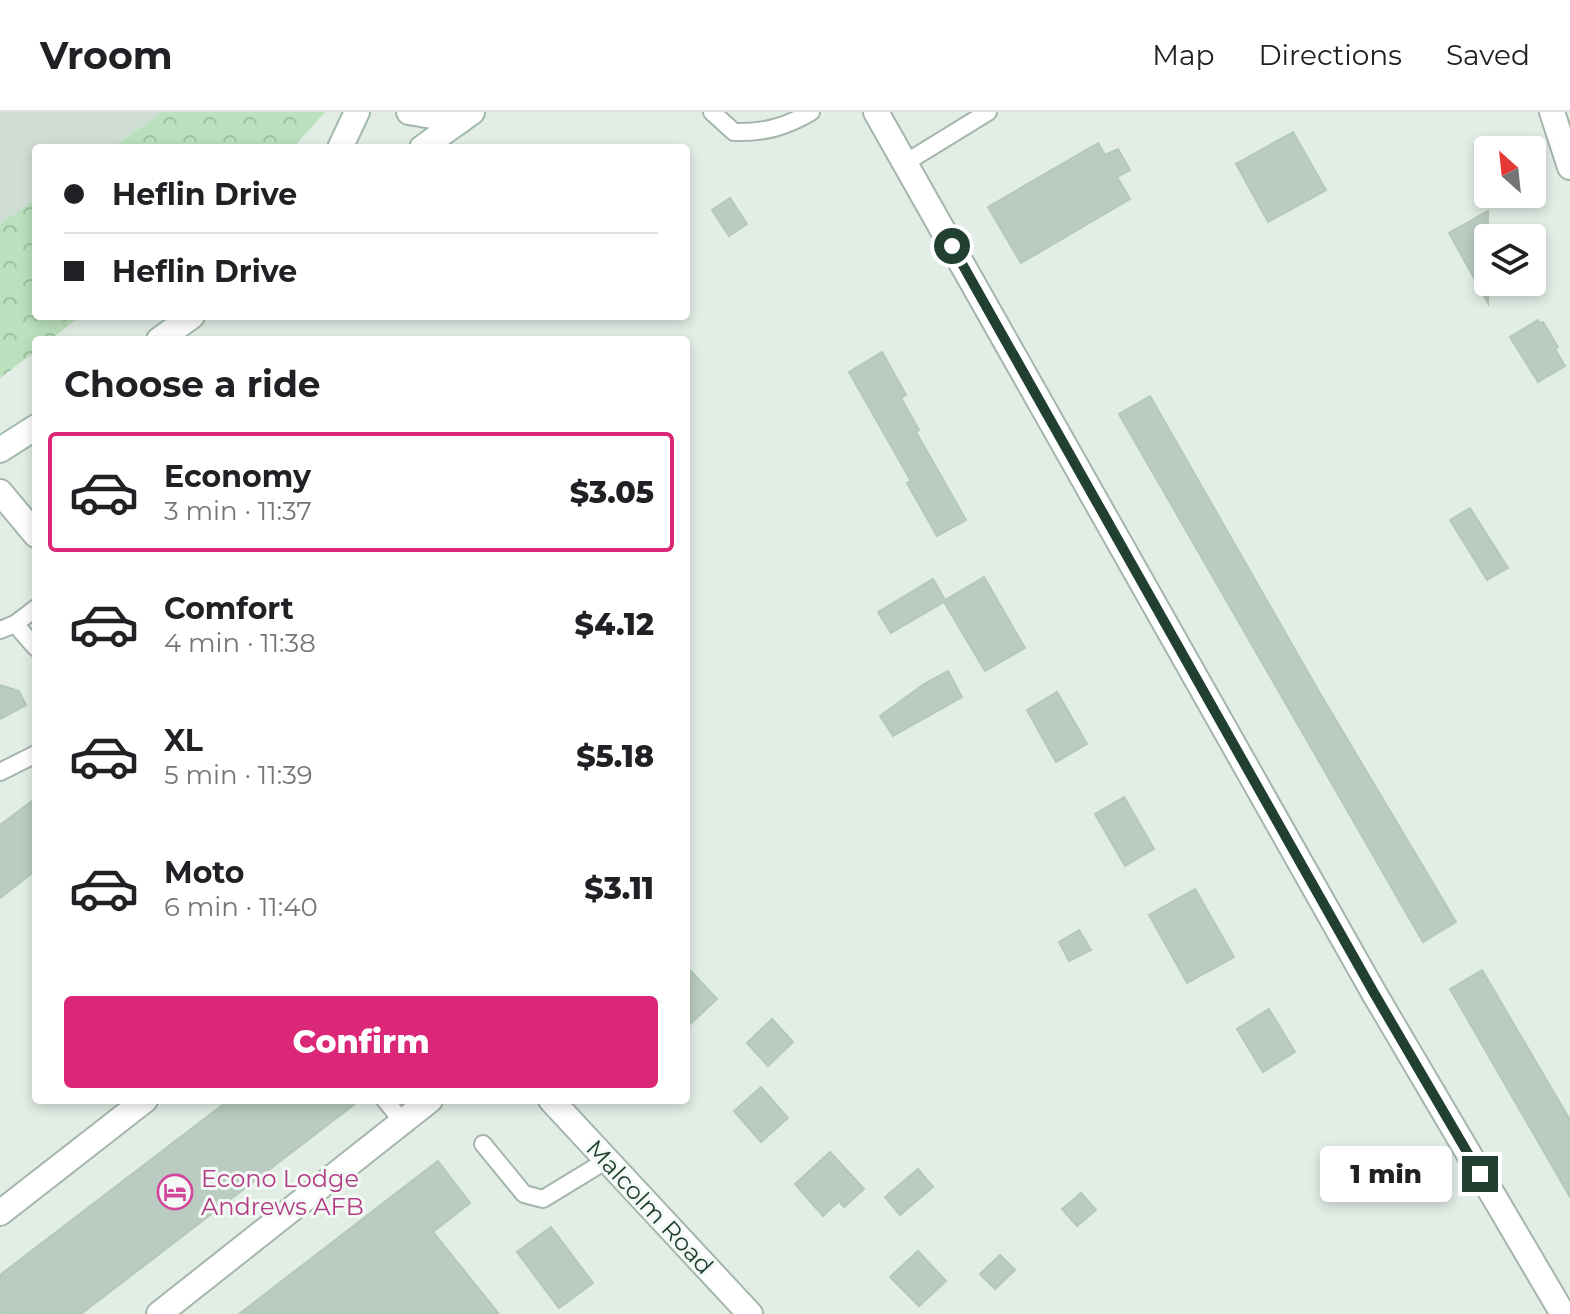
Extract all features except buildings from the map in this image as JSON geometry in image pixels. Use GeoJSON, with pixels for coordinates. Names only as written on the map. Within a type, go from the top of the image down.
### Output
{"type":"FeatureCollection","features":[{"type":"Feature","properties":{"kind":"street"},"geometry":{"type":"LineString","coordinates":[[342,144],[357,112]]}},
{"type":"Feature","properties":{"kind":"street"},"geometry":{"type":"LineString","coordinates":[[409,112],[464,115]]}},
{"type":"Feature","properties":{"kind":"street"},"geometry":{"type":"LineString","coordinates":[[876,112],[1374,993],[1563,1314]]}},
{"type":"Feature","properties":{"kind":"street"},"geometry":{"type":"LineString","coordinates":[[1552,112],[1570,167]]}},
{"type":"Feature","properties":{"kind":"street"},"geometry":{"type":"LineString","coordinates":[[427,144],[464,115]]}},
{"type":"Feature","properties":{"kind":"street"},"geometry":{"type":"LineString","coordinates":[[164,336],[186,320]]}},
{"type":"Feature","properties":{"kind":"street"},"geometry":{"type":"LineString","coordinates":[[0,450],[32,430]]}},
{"type":"Feature","properties":{"kind":"street"},"geometry":{"type":"LineString","coordinates":[[0,492],[32,530]]}},
{"type":"Feature","properties":{"kind":"street"},"geometry":{"type":"LineString","coordinates":[[0,1213],[140,1104]]}},
{"type":"Feature","properties":{"kind":"street"},"geometry":{"type":"LineString","coordinates":[[159,1314],[425,1104]]}},
{"type":"Feature","properties":{"kind":"street","name":"Malcolm Road"},"geometry":{"type":"LineString","coordinates":[[555,1104],[750,1314]]}},
{"type":"Feature","properties":{"kind":"lane"},"geometry":{"type":"LineString","coordinates":[[712,112],[734,132],[754,132],[781,128],[811,112]]}},
{"type":"Feature","properties":{"kind":"lane"},"geometry":{"type":"LineString","coordinates":[[905,163],[988,112]]}},
{"type":"Feature","properties":{"kind":"lane"},"geometry":{"type":"LineString","coordinates":[[32,611],[8,627],[32,645]]}},
{"type":"Feature","properties":{"kind":"lane"},"geometry":{"type":"LineString","coordinates":[[0,772],[32,756]]}},
{"type":"Feature","properties":{"kind":"lane"},"geometry":{"type":"LineString","coordinates":[[388,1104],[403,1122]]}},
{"type":"Feature","properties":{"kind":"lane"},"geometry":{"type":"LineString","coordinates":[[483,1144],[524,1194],[543,1199],[607,1160]]}},
{"type":"Feature","properties":{"kind":"shaded area"},"geometry":{"type":"Polygon","coordinates":[[[0,112],[163,112],[117,144],[32,144],[32,202],[0,224],[0,112]]]}},
{"type":"Feature","properties":{"kind":"green space"},"geometry":{"type":"Polygon","coordinates":[[[163,112],[325,112],[297,144],[117,144],[163,112]]]}},
{"type":"Feature","properties":{"kind":"green space"},"geometry":{"type":"Polygon","coordinates":[[[32,202],[32,320],[76,320],[55,336],[32,336],[32,354],[0,378],[0,224],[32,202]]]}},
{"type":"Feature","properties":{"kind":"place","name":"Econo Lodge Andrews AFB"},"geometry":{"type":"Point","coordinates":[175,1192]}},
{"type":"Feature","properties":{"kind":"route"},"geometry":{"type":"LineString","coordinates":[[952,246],[1374,993],[1480,1174]]}}]}
